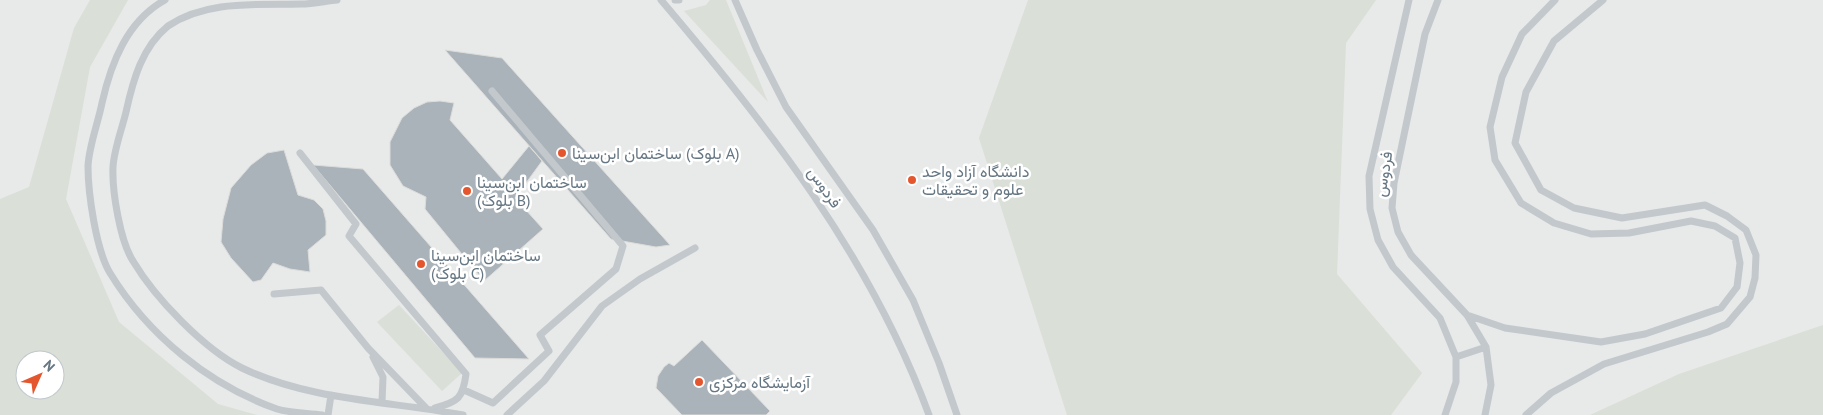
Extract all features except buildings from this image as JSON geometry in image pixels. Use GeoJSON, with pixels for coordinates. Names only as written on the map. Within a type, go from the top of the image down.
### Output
{"type":"FeatureCollection","features":[{"type":"Feature","properties":{"kind":"lane"},"geometry":{"type":"LineString","coordinates":[[165,0],[152,7],[123,40],[108,80],[88,165],[92,219],[109,271],[144,318],[185,357],[229,389],[279,410],[322,415]]}},
{"type":"Feature","properties":{"kind":"lane"},"geometry":{"type":"LineString","coordinates":[[338,0],[303,4],[236,3],[200,9],[168,26],[145,53],[131,88],[113,167],[117,214],[132,260],[162,302],[201,338],[241,367],[286,385],[331,395],[429,408],[463,415]]}},
{"type":"Feature","properties":{"kind":"lane","name":"فردوس"},"geometry":{"type":"LineString","coordinates":[[661,0],[724,74],[828,214],[886,315],[914,374],[929,415]]}},
{"type":"Feature","properties":{"kind":"lane","name":"فردوس"},"geometry":{"type":"LineString","coordinates":[[735,0],[757,50],[786,107],[873,230],[913,300],[939,363],[957,415]]}},
{"type":"Feature","properties":{"kind":"lane","name":"فردوس"},"geometry":{"type":"LineString","coordinates":[[1409,0],[1369,176],[1370,209],[1378,240],[1393,267],[1440,318],[1456,357],[1456,382],[1445,415]]}},
{"type":"Feature","properties":{"kind":"lane","name":"فردوس"},"geometry":{"type":"LineString","coordinates":[[1438,0],[1425,34],[1394,182],[1392,208],[1398,232],[1411,255],[1467,316],[1486,347],[1491,385],[1485,415]]}},
{"type":"Feature","properties":{"kind":"lane"},"geometry":{"type":"LineString","coordinates":[[1467,316],[1505,328],[1601,342],[1645,334],[1721,308],[1737,286],[1740,263],[1735,238],[1715,226],[1691,221],[1629,233],[1591,234],[1554,223],[1521,203],[1495,160],[1490,127],[1502,77],[1522,34],[1555,0]]}},
{"type":"Feature","properties":{"kind":"lane"},"geometry":{"type":"LineString","coordinates":[[1526,415],[1550,394],[1604,364],[1708,332],[1727,324],[1750,297],[1755,278],[1756,255],[1746,230],[1727,216],[1705,205],[1622,218],[1574,208],[1541,190],[1515,143],[1526,92],[1554,41],[1604,0]]}},
{"type":"Feature","properties":{"kind":"lane"},"geometry":{"type":"LineString","coordinates":[[492,91],[623,246],[616,269],[540,335],[550,351],[564,355]]}},
{"type":"Feature","properties":{"kind":"lane"},"geometry":{"type":"LineString","coordinates":[[300,153],[356,224],[349,236],[466,374],[464,390],[454,403],[429,408]]}},
{"type":"Feature","properties":{"kind":"lane"},"geometry":{"type":"LineString","coordinates":[[507,415],[544,381],[602,306],[640,279],[696,248]]}},
{"type":"Feature","properties":{"kind":"lane"},"geometry":{"type":"LineString","coordinates":[[274,294],[321,290],[368,348],[429,408]]}},
{"type":"Feature","properties":{"kind":"lane"},"geometry":{"type":"LineString","coordinates":[[1456,357],[1486,347]]}},
{"type":"Feature","properties":{"kind":"lane"},"geometry":{"type":"LineString","coordinates":[[368,348],[383,377],[382,402]]}},
{"type":"Feature","properties":{"kind":"lane"},"geometry":{"type":"LineString","coordinates":[[464,390],[493,403],[550,351]]}},
{"type":"Feature","properties":{"kind":"lane"},"geometry":{"type":"LineString","coordinates":[[328,415],[331,395]]}},
{"type":"Feature","properties":{"kind":"shaded area","name":"دانشگاه آزاد واحد علوم و تحقیقات"},"geometry":{"type":"Polygon","coordinates":[[[0,0],[1823,0],[1823,415],[0,415],[0,0]]]}},
{"type":"Feature","properties":{"kind":"shaded area"},"geometry":{"type":"Polygon","coordinates":[[[90,0],[128,0],[90,67],[66,199],[119,322],[218,404],[257,415],[0,415],[0,199],[29,187],[74,28],[90,0]]]}},
{"type":"Feature","properties":{"kind":"shaded area"},"geometry":{"type":"Polygon","coordinates":[[[710,0],[726,0],[768,102],[684,11],[706,5],[710,0]]]}},
{"type":"Feature","properties":{"kind":"shaded area"},"geometry":{"type":"Polygon","coordinates":[[[1028,0],[1376,0],[1346,43],[1337,274],[1422,373],[1391,415],[1067,415],[979,138],[1028,0]]]}},
{"type":"Feature","properties":{"kind":"shaded area"},"geometry":{"type":"Polygon","coordinates":[[[399,305],[462,373],[442,391],[377,322],[399,305]]]}},
{"type":"Feature","properties":{"kind":"shaded area"},"geometry":{"type":"Polygon","coordinates":[[[1823,325],[1823,415],[1590,415],[1679,374],[1823,325]]]}},
{"type":"Feature","properties":{"kind":"place","name":"ساختمان ابن‌سینا (بلوک A)"},"geometry":{"type":"Point","coordinates":[562,153]}},
{"type":"Feature","properties":{"kind":"place","name":"دانشگاه آزاد واحد علوم و تحقیقات"},"geometry":{"type":"Point","coordinates":[912,180]}},
{"type":"Feature","properties":{"kind":"place","name":"ساختمان ابن‌سینا (بلوک B)"},"geometry":{"type":"Point","coordinates":[467,191]}},
{"type":"Feature","properties":{"kind":"place","name":"ساختمان ابن‌سینا (بلوک C)"},"geometry":{"type":"Point","coordinates":[421,264]}},
{"type":"Feature","properties":{"kind":"place","name":"آزمایشگاه مرکزی"},"geometry":{"type":"Point","coordinates":[699,382]}}]}
